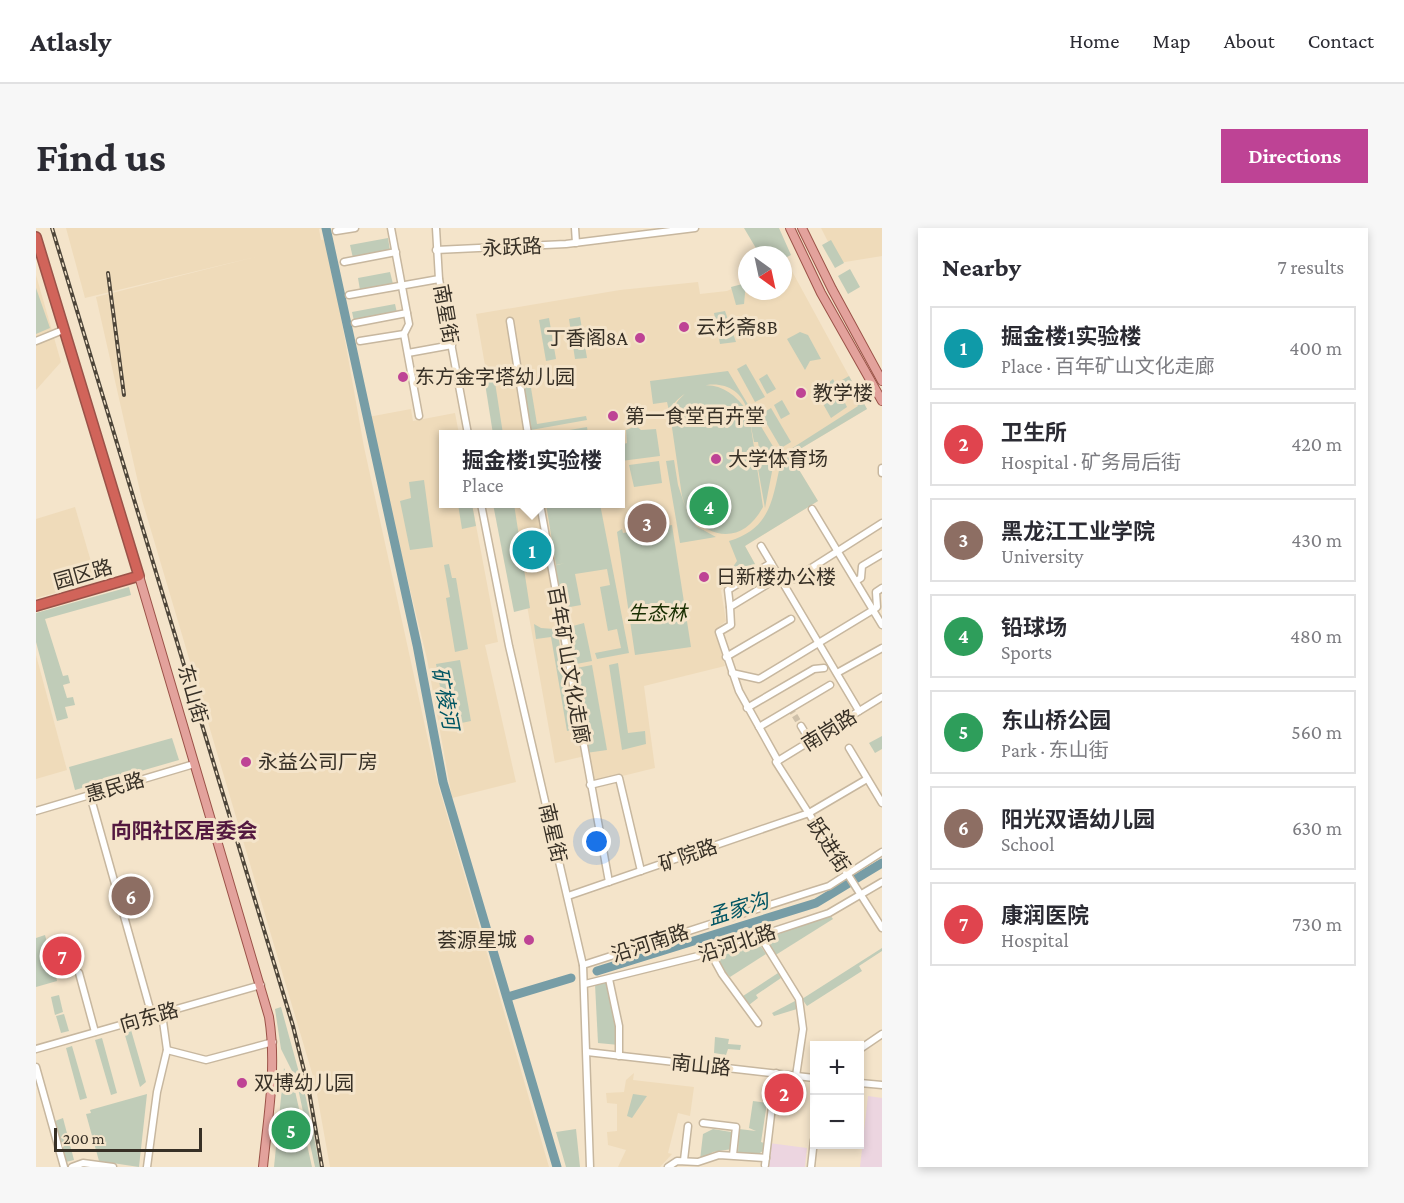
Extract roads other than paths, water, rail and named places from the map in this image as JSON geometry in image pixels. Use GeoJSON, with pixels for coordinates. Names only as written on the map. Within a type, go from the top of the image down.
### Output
{"type":"FeatureCollection","features":[{"type":"Feature","properties":{"kind":"highway","name":"东山街"},"geometry":{"type":"LineString","coordinates":[[36,237],[139,576]]}},
{"type":"Feature","properties":{"kind":"highway","name":"园区路"},"geometry":{"type":"LineString","coordinates":[[36,606],[139,576]]}},
{"type":"Feature","properties":{"kind":"main road"},"geometry":{"type":"LineString","coordinates":[[790,228],[821,293],[882,401]]}},
{"type":"Feature","properties":{"kind":"main road"},"geometry":{"type":"LineString","coordinates":[[802,228],[832,290],[882,381]]}},
{"type":"Feature","properties":{"kind":"main road","name":"东山街"},"geometry":{"type":"LineString","coordinates":[[139,576],[261,985],[273,1042],[273,1081],[262,1167]]}},
{"type":"Feature","properties":{"kind":"street"},"geometry":{"type":"LineString","coordinates":[[336,231],[356,228]]}},
{"type":"Feature","properties":{"kind":"street"},"geometry":{"type":"LineString","coordinates":[[392,228],[409,324],[404,334],[419,416]]}},
{"type":"Feature","properties":{"kind":"street","name":"南星街"},"geometry":{"type":"LineString","coordinates":[[436,228],[439,279],[467,430]]}},
{"type":"Feature","properties":{"kind":"street"},"geometry":{"type":"LineString","coordinates":[[574,228],[576,243]]}},
{"type":"Feature","properties":{"kind":"street","name":"永跃路"},"geometry":{"type":"LineString","coordinates":[[436,250],[576,243],[695,228]]}},
{"type":"Feature","properties":{"kind":"street"},"geometry":{"type":"LineString","coordinates":[[344,262],[396,252]]}},
{"type":"Feature","properties":{"kind":"street"},"geometry":{"type":"LineString","coordinates":[[349,295],[439,279]]}},
{"type":"Feature","properties":{"kind":"street"},"geometry":{"type":"LineString","coordinates":[[355,322],[407,313]]}},
{"type":"Feature","properties":{"kind":"street"},"geometry":{"type":"LineString","coordinates":[[510,321],[527,430]]}},
{"type":"Feature","properties":{"kind":"street"},"geometry":{"type":"LineString","coordinates":[[36,341],[63,330]]}},
{"type":"Feature","properties":{"kind":"street"},"geometry":{"type":"LineString","coordinates":[[360,342],[404,334]]}},
{"type":"Feature","properties":{"kind":"street"},"geometry":{"type":"LineString","coordinates":[[408,353],[452,345]]}},
{"type":"Feature","properties":{"kind":"street"},"geometry":{"type":"LineString","coordinates":[[882,468],[882,473]]}},
{"type":"Feature","properties":{"kind":"street","name":"南星街"},"geometry":{"type":"LineString","coordinates":[[482,508],[509,646],[583,965],[590,1167]]}},
{"type":"Feature","properties":{"kind":"street","name":"百年矿山文化走廊"},"geometry":{"type":"LineString","coordinates":[[541,508],[609,882]]}},
{"type":"Feature","properties":{"kind":"street"},"geometry":{"type":"LineString","coordinates":[[812,509],[882,625]]}},
{"type":"Feature","properties":{"kind":"street"},"geometry":{"type":"LineString","coordinates":[[794,579],[839,553],[852,541],[882,523]]}},
{"type":"Feature","properties":{"kind":"street"},"geometry":{"type":"LineString","coordinates":[[761,546],[859,711]]}},
{"type":"Feature","properties":{"kind":"street"},"geometry":{"type":"LineString","coordinates":[[856,581],[861,578],[862,566],[882,554]]}},
{"type":"Feature","properties":{"kind":"street"},"geometry":{"type":"LineString","coordinates":[[771,563],[728,590],[730,608],[779,577]]}},
{"type":"Feature","properties":{"kind":"street"},"geometry":{"type":"LineString","coordinates":[[732,673],[759,679],[873,610],[877,607],[876,592],[882,588]]}},
{"type":"Feature","properties":{"kind":"street","name":"跃进街"},"geometry":{"type":"LineString","coordinates":[[730,608],[730,625],[719,632],[726,657],[747,708],[777,762],[882,928]]}},
{"type":"Feature","properties":{"kind":"street"},"geometry":{"type":"LineString","coordinates":[[726,657],[791,619]]}},
{"type":"Feature","properties":{"kind":"street"},"geometry":{"type":"LineString","coordinates":[[837,673],[882,648]]}},
{"type":"Feature","properties":{"kind":"street"},"geometry":{"type":"LineString","coordinates":[[747,708],[814,669],[825,668]]}},
{"type":"Feature","properties":{"kind":"street"},"geometry":{"type":"LineString","coordinates":[[759,727],[830,685]]}},
{"type":"Feature","properties":{"kind":"street","name":"南岗路"},"geometry":{"type":"LineString","coordinates":[[777,762],[882,697]]}},
{"type":"Feature","properties":{"kind":"street"},"geometry":{"type":"LineString","coordinates":[[801,726],[810,741]]}},
{"type":"Feature","properties":{"kind":"street"},"geometry":{"type":"LineString","coordinates":[[849,748],[882,803]]}},
{"type":"Feature","properties":{"kind":"street","name":"惠民路"},"geometry":{"type":"LineString","coordinates":[[36,811],[195,764]]}},
{"type":"Feature","properties":{"kind":"street"},"geometry":{"type":"LineString","coordinates":[[591,785],[619,778],[640,871]]}},
{"type":"Feature","properties":{"kind":"street","name":"矿院路"},"geometry":{"type":"LineString","coordinates":[[568,896],[809,813],[867,778]]}},
{"type":"Feature","properties":{"kind":"street"},"geometry":{"type":"LineString","coordinates":[[90,795],[152,1017]]}},
{"type":"Feature","properties":{"kind":"street","name":"沿河南路"},"geometry":{"type":"LineString","coordinates":[[583,965],[813,891],[848,875],[882,852]]}},
{"type":"Feature","properties":{"kind":"street","name":"沿河北路"},"geometry":{"type":"LineString","coordinates":[[585,984],[710,952],[835,911],[882,882]]}},
{"type":"Feature","properties":{"kind":"street"},"geometry":{"type":"LineString","coordinates":[[760,936],[799,999],[803,1029],[796,1076]]}},
{"type":"Feature","properties":{"kind":"street"},"geometry":{"type":"LineString","coordinates":[[710,952],[722,974],[758,1023]]}},
{"type":"Feature","properties":{"kind":"street"},"geometry":{"type":"LineString","coordinates":[[79,973],[95,1032]]}},
{"type":"Feature","properties":{"kind":"street"},"geometry":{"type":"LineString","coordinates":[[609,979],[618,1026],[619,1056]]}},
{"type":"Feature","properties":{"kind":"street","name":"向东路"},"geometry":{"type":"LineString","coordinates":[[36,1049],[261,985]]}},
{"type":"Feature","properties":{"kind":"street"},"geometry":{"type":"LineString","coordinates":[[147,1167],[167,1050],[162,1014]]}},
{"type":"Feature","properties":{"kind":"street"},"geometry":{"type":"LineString","coordinates":[[864,1046],[882,1034]]}},
{"type":"Feature","properties":{"kind":"street"},"geometry":{"type":"LineString","coordinates":[[167,1050],[206,1060],[273,1042]]}},
{"type":"Feature","properties":{"kind":"street","name":"南山路"},"geometry":{"type":"LineString","coordinates":[[587,1052],[810,1078]]}},
{"type":"Feature","properties":{"kind":"street"},"geometry":{"type":"LineString","coordinates":[[36,1067],[64,1167]]}},
{"type":"Feature","properties":{"kind":"street"},"geometry":{"type":"LineString","coordinates":[[668,1167],[684,1160],[698,1162],[719,1155],[755,1157],[765,1162],[776,1073]]}},
{"type":"Feature","properties":{"kind":"street"},"geometry":{"type":"LineString","coordinates":[[864,1083],[882,1085]]}},
{"type":"Feature","properties":{"kind":"street"},"geometry":{"type":"LineString","coordinates":[[703,1123],[736,1127],[733,1155]]}},
{"type":"Feature","properties":{"kind":"street"},"geometry":{"type":"LineString","coordinates":[[684,1160],[688,1126]]}},
{"type":"Feature","properties":{"kind":"street"},"geometry":{"type":"LineString","coordinates":[[811,1167],[813,1149]]}},
{"type":"Feature","properties":{"kind":"street"},"geometry":{"type":"LineString","coordinates":[[72,1167],[83,1164],[113,1167]]}},
{"type":"Feature","properties":{"kind":"waterway","name":"矿棱河"},"geometry":{"type":"LineString","coordinates":[[326,228],[417,645],[443,782],[557,1167]]}},
{"type":"Feature","properties":{"kind":"waterway","name":"孟家沟"},"geometry":{"type":"LineString","coordinates":[[597,971],[816,903],[882,863]]}},
{"type":"Feature","properties":{"kind":"waterway","name":"孟家沟"},"geometry":{"type":"LineString","coordinates":[[508,997],[571,978]]}},
{"type":"Feature","properties":{"kind":"tunnel"},"geometry":{"type":"LineString","coordinates":[[790,708],[801,726]]}},
{"type":"Feature","properties":{"kind":"railway"},"geometry":{"type":"LineString","coordinates":[[52,228],[293,1026],[309,1091],[322,1167]]}},
{"type":"Feature","properties":{"kind":"railway"},"geometry":{"type":"LineString","coordinates":[[108,273],[124,395]]}},
{"type":"Feature","properties":{"kind":"place","name":"云杉斋8B"},"geometry":{"type":"Point","coordinates":[684,327]}},
{"type":"Feature","properties":{"kind":"place","name":"丁香阁8A"},"geometry":{"type":"Point","coordinates":[640,338]}},
{"type":"Feature","properties":{"kind":"place","name":"东方金字塔幼儿园"},"geometry":{"type":"Point","coordinates":[403,377]}},
{"type":"Feature","properties":{"kind":"place","name":"教学楼"},"geometry":{"type":"Point","coordinates":[801,393]}},
{"type":"Feature","properties":{"kind":"place","name":"第一食堂百卉堂"},"geometry":{"type":"Point","coordinates":[613,416]}},
{"type":"Feature","properties":{"kind":"place","name":"大学体育场"},"geometry":{"type":"Point","coordinates":[716,459]}},
{"type":"Feature","properties":{"kind":"place","name":"铅球场"},"geometry":{"type":"Point","coordinates":[709,506]}},
{"type":"Feature","properties":{"kind":"place","name":"黑龙江工业学院"},"geometry":{"type":"Point","coordinates":[647,523]}},
{"type":"Feature","properties":{"kind":"place","name":"掘金楼1实验楼"},"geometry":{"type":"Point","coordinates":[532,550]}},
{"type":"Feature","properties":{"kind":"place","name":"日新楼办公楼"},"geometry":{"type":"Point","coordinates":[704,577]}},
{"type":"Feature","properties":{"kind":"place","name":"永益公司厂房"},"geometry":{"type":"Point","coordinates":[246,762]}},
{"type":"Feature","properties":{"kind":"place","name":"阳光双语幼儿园"},"geometry":{"type":"Point","coordinates":[131,896]}},
{"type":"Feature","properties":{"kind":"place","name":"荟源星城"},"geometry":{"type":"Point","coordinates":[529,940]}},
{"type":"Feature","properties":{"kind":"place","name":"康润医院"},"geometry":{"type":"Point","coordinates":[62,956]}},
{"type":"Feature","properties":{"kind":"place","name":"双博幼儿园"},"geometry":{"type":"Point","coordinates":[242,1083]}},
{"type":"Feature","properties":{"kind":"place","name":"卫生所"},"geometry":{"type":"Point","coordinates":[784,1093]}},
{"type":"Feature","properties":{"kind":"place","name":"东山桥公园"},"geometry":{"type":"Point","coordinates":[291,1130]}},
{"type":"Feature","properties":{"kind":"district","name":"向阳社区居委会"},"geometry":{"type":"Point","coordinates":[184,831]}},
{"type":"Feature","properties":{"kind":"park label","name":"生态林"},"geometry":{"type":"Point","coordinates":[657,613]}}]}
